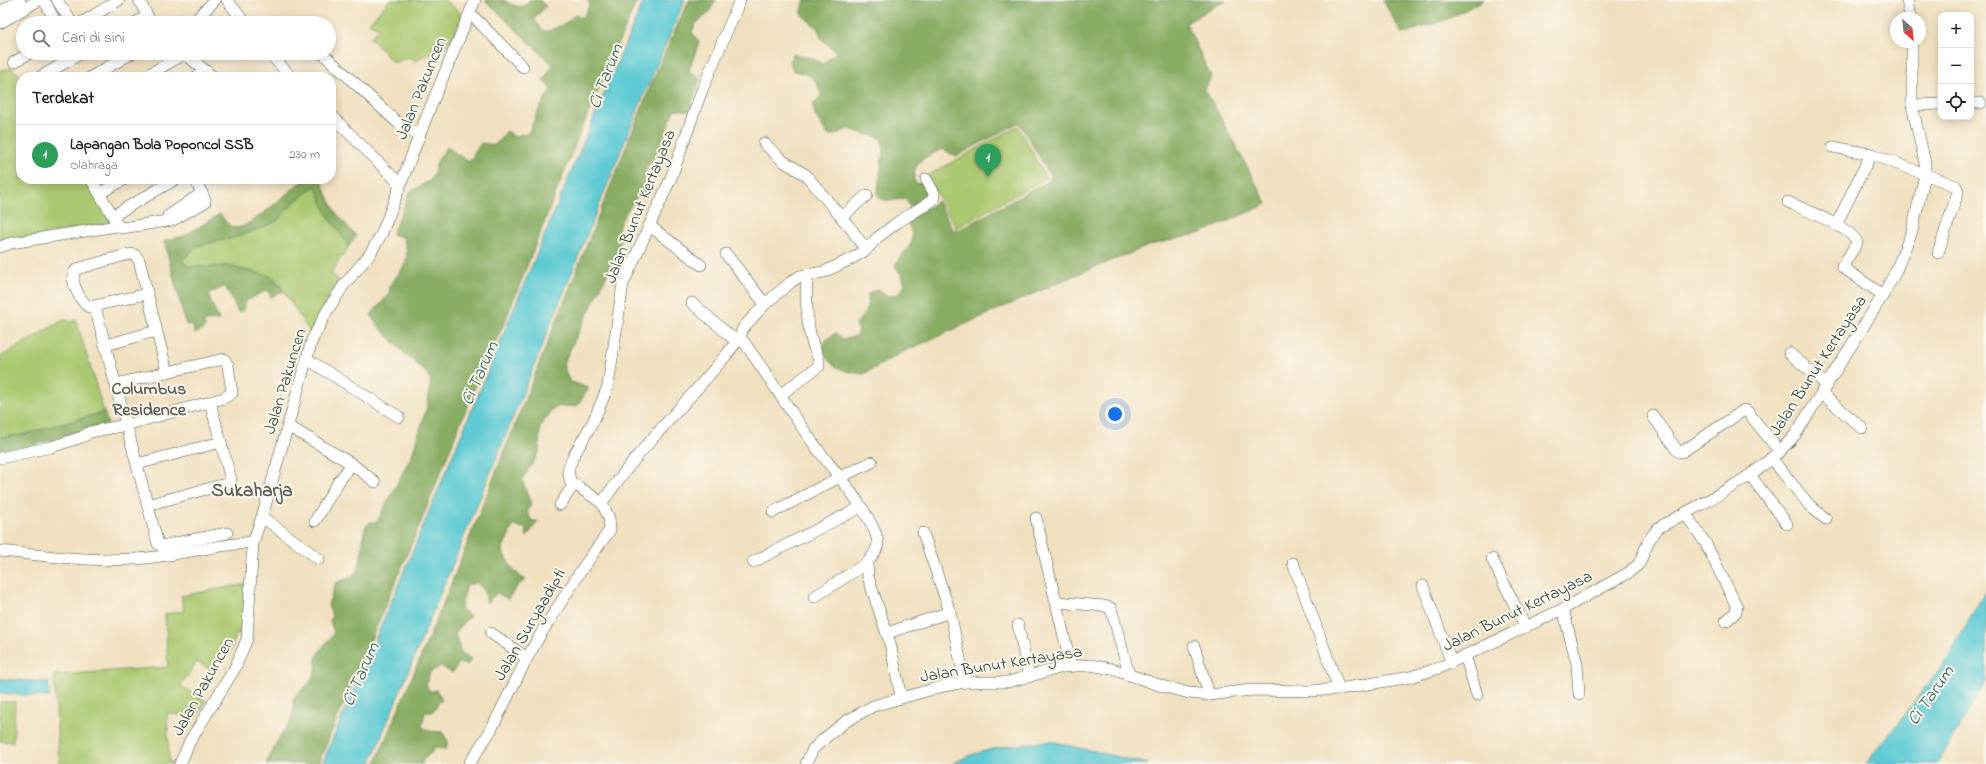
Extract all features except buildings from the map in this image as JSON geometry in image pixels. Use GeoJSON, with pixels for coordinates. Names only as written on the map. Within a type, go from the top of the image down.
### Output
{"type":"FeatureCollection","features":[{"type":"Feature","properties":{"kind":"street"},"geometry":{"type":"LineString","coordinates":[[0,19],[20,0]]}},
{"type":"Feature","properties":{"kind":"street"},"geometry":{"type":"LineString","coordinates":[[0,19],[39,0]]}},
{"type":"Feature","properties":{"kind":"street"},"geometry":{"type":"LineString","coordinates":[[44,0],[52,16]]}},
{"type":"Feature","properties":{"kind":"street"},"geometry":{"type":"LineString","coordinates":[[57,0],[67,16]]}},
{"type":"Feature","properties":{"kind":"street"},"geometry":{"type":"LineString","coordinates":[[93,16],[119,0]]}},
{"type":"Feature","properties":{"kind":"street"},"geometry":{"type":"LineString","coordinates":[[139,0],[147,16]]}},
{"type":"Feature","properties":{"kind":"street"},"geometry":{"type":"LineString","coordinates":[[200,16],[216,0]]}},
{"type":"Feature","properties":{"kind":"street"},"geometry":{"type":"LineString","coordinates":[[227,0],[240,16]]}},
{"type":"Feature","properties":{"kind":"street","name":"Jalan Pakuncen"},"geometry":{"type":"LineString","coordinates":[[180,764],[190,741],[235,668],[247,639],[253,542],[262,517],[312,340],[327,311],[344,285],[370,254],[382,233],[419,136],[475,0]]}},
{"type":"Feature","properties":{"kind":"street","name":"Jalan Bunut Kertayasa"},"geometry":{"type":"LineString","coordinates":[[574,484],[570,481],[568,470],[574,455],[602,402],[608,386],[616,344],[621,294],[630,268],[650,226],[682,151],[706,78],[740,0]]}},
{"type":"Feature","properties":{"kind":"street"},"geometry":{"type":"LineString","coordinates":[[1907,0],[1909,12]]}},
{"type":"Feature","properties":{"kind":"street"},"geometry":{"type":"LineString","coordinates":[[470,13],[523,67]]}},
{"type":"Feature","properties":{"kind":"street","name":"Jalan Bunut Kertayasa"},"geometry":{"type":"LineString","coordinates":[[806,764],[813,749],[845,722],[864,710],[901,697],[964,682],[1008,682],[1071,666],[1090,665],[1129,674],[1162,686],[1189,693],[1208,695],[1252,690],[1309,691],[1339,689],[1410,678],[1439,668],[1525,626],[1564,609],[1633,569],[1639,564],[1652,535],[1658,528],[1750,475],[1775,455],[1795,435],[1883,295],[1895,273],[1912,231],[1925,175],[1925,163],[1914,121],[1912,105],[1912,48]]}},
{"type":"Feature","properties":{"kind":"street"},"geometry":{"type":"LineString","coordinates":[[14,62],[18,60]]}},
{"type":"Feature","properties":{"kind":"street"},"geometry":{"type":"LineString","coordinates":[[47,72],[64,60]]}},
{"type":"Feature","properties":{"kind":"street"},"geometry":{"type":"LineString","coordinates":[[100,72],[120,60]]}},
{"type":"Feature","properties":{"kind":"street"},"geometry":{"type":"LineString","coordinates":[[152,72],[170,60]]}},
{"type":"Feature","properties":{"kind":"street"},"geometry":{"type":"LineString","coordinates":[[192,60],[208,72]]}},
{"type":"Feature","properties":{"kind":"street"},"geometry":{"type":"LineString","coordinates":[[275,60],[286,72]]}},
{"type":"Feature","properties":{"kind":"street"},"geometry":{"type":"LineString","coordinates":[[330,60],[392,117],[419,136]]}},
{"type":"Feature","properties":{"kind":"street"},"geometry":{"type":"LineString","coordinates":[[1912,105],[1938,104]]}},
{"type":"Feature","properties":{"kind":"street"},"geometry":{"type":"LineString","coordinates":[[336,120],[400,184]]}},
{"type":"Feature","properties":{"kind":"street"},"geometry":{"type":"LineString","coordinates":[[764,143],[783,161],[806,175],[842,217],[866,250]]}},
{"type":"Feature","properties":{"kind":"street"},"geometry":{"type":"LineString","coordinates":[[1833,147],[1871,154],[1953,184],[1958,188],[1938,253]]}},
{"type":"Feature","properties":{"kind":"street"},"geometry":{"type":"LineString","coordinates":[[1836,225],[1871,154]]}},
{"type":"Feature","properties":{"kind":"street"},"geometry":{"type":"LineString","coordinates":[[560,505],[574,484],[602,503],[612,488],[710,374],[738,339],[743,328],[765,304],[800,276],[824,272],[866,250],[877,238],[892,226],[933,200],[934,194],[926,179]]}},
{"type":"Feature","properties":{"kind":"street"},"geometry":{"type":"LineString","coordinates":[[94,184],[115,220],[122,228],[173,220],[202,205],[205,200],[198,184]]}},
{"type":"Feature","properties":{"kind":"street"},"geometry":{"type":"LineString","coordinates":[[100,193],[116,184]]}},
{"type":"Feature","properties":{"kind":"street"},"geometry":{"type":"LineString","coordinates":[[0,247],[11,243],[115,220],[169,184]]}},
{"type":"Feature","properties":{"kind":"street"},"geometry":{"type":"LineString","coordinates":[[842,217],[867,195]]}},
{"type":"Feature","properties":{"kind":"street"},"geometry":{"type":"LineString","coordinates":[[1788,202],[1836,225],[1857,239],[1857,243],[1843,264],[1844,269],[1883,295]]}},
{"type":"Feature","properties":{"kind":"street"},"geometry":{"type":"LineString","coordinates":[[650,226],[701,266]]}},
{"type":"Feature","properties":{"kind":"street"},"geometry":{"type":"LineString","coordinates":[[146,294],[95,307],[89,307],[85,304],[72,277],[73,272],[77,269],[130,254],[135,255],[139,260],[146,294],[167,372]]}},
{"type":"Feature","properties":{"kind":"street"},"geometry":{"type":"LineString","coordinates":[[726,254],[765,304]]}},
{"type":"Feature","properties":{"kind":"street"},"geometry":{"type":"LineString","coordinates":[[780,395],[819,366],[818,357],[812,344],[807,322],[807,274]]}},
{"type":"Feature","properties":{"kind":"street"},"geometry":{"type":"LineString","coordinates":[[692,303],[738,339],[762,367],[819,451],[840,477],[860,507],[876,537],[878,544],[876,551],[867,563],[814,597]]}},
{"type":"Feature","properties":{"kind":"street"},"geometry":{"type":"LineString","coordinates":[[95,307],[157,542],[161,546],[228,533]]}},
{"type":"Feature","properties":{"kind":"street"},"geometry":{"type":"LineString","coordinates":[[106,345],[156,331]]}},
{"type":"Feature","properties":{"kind":"street"},"geometry":{"type":"LineString","coordinates":[[1789,353],[1862,428]]}},
{"type":"Feature","properties":{"kind":"street"},"geometry":{"type":"LineString","coordinates":[[0,458],[51,448],[82,437],[90,432],[127,428],[224,398],[232,393],[228,365],[224,359],[116,384]]}},
{"type":"Feature","properties":{"kind":"street"},"geometry":{"type":"LineString","coordinates":[[307,359],[400,417]]}},
{"type":"Feature","properties":{"kind":"street"},"geometry":{"type":"LineString","coordinates":[[147,506],[229,483],[232,477],[210,402]]}},
{"type":"Feature","properties":{"kind":"street"},"geometry":{"type":"LineString","coordinates":[[1653,416],[1676,449],[1679,452],[1682,452],[1744,410],[1747,411],[1810,506],[1826,518]]}},
{"type":"Feature","properties":{"kind":"street"},"geometry":{"type":"LineString","coordinates":[[288,426],[352,464],[375,482]]}},
{"type":"Feature","properties":{"kind":"street"},"geometry":{"type":"LineString","coordinates":[[137,464],[221,442]]}},
{"type":"Feature","properties":{"kind":"street"},"geometry":{"type":"LineString","coordinates":[[773,512],[872,462]]}},
{"type":"Feature","properties":{"kind":"street"},"geometry":{"type":"LineString","coordinates":[[315,521],[339,481],[352,464]]}},
{"type":"Feature","properties":{"kind":"street"},"geometry":{"type":"LineString","coordinates":[[1750,475],[1787,524]]}},
{"type":"Feature","properties":{"kind":"street","name":"Jalan Suryaadipti"},"geometry":{"type":"LineString","coordinates":[[469,764],[491,730],[527,658],[561,600],[610,530],[611,525],[609,518],[602,503]]}},
{"type":"Feature","properties":{"kind":"street"},"geometry":{"type":"LineString","coordinates":[[753,562],[860,507]]}},
{"type":"Feature","properties":{"kind":"street"},"geometry":{"type":"LineString","coordinates":[[1685,513],[1706,544],[1737,607],[1736,612],[1726,621]]}},
{"type":"Feature","properties":{"kind":"street"},"geometry":{"type":"LineString","coordinates":[[262,517],[319,559]]}},
{"type":"Feature","properties":{"kind":"street"},"geometry":{"type":"LineString","coordinates":[[1036,518],[1071,666]]}},
{"type":"Feature","properties":{"kind":"street"},"geometry":{"type":"LineString","coordinates":[[923,532],[950,612],[964,682]]}},
{"type":"Feature","properties":{"kind":"street"},"geometry":{"type":"LineString","coordinates":[[0,551],[40,555],[128,559],[147,558],[253,542]]}},
{"type":"Feature","properties":{"kind":"street"},"geometry":{"type":"LineString","coordinates":[[1492,559],[1525,626]]}},
{"type":"Feature","properties":{"kind":"street"},"geometry":{"type":"LineString","coordinates":[[867,563],[868,577],[887,633],[901,697]]}},
{"type":"Feature","properties":{"kind":"street"},"geometry":{"type":"LineString","coordinates":[[1293,563],[1339,689]]}},
{"type":"Feature","properties":{"kind":"street"},"geometry":{"type":"LineString","coordinates":[[1423,586],[1451,661]]}},
{"type":"Feature","properties":{"kind":"street"},"geometry":{"type":"LineString","coordinates":[[1056,602],[1104,606],[1111,608],[1129,674]]}},
{"type":"Feature","properties":{"kind":"street"},"geometry":{"type":"LineString","coordinates":[[1564,609],[1577,664],[1579,694]]}},
{"type":"Feature","properties":{"kind":"street"},"geometry":{"type":"LineString","coordinates":[[887,633],[950,612]]}},
{"type":"Feature","properties":{"kind":"street"},"geometry":{"type":"LineString","coordinates":[[1018,625],[1029,677]]}},
{"type":"Feature","properties":{"kind":"street"},"geometry":{"type":"LineString","coordinates":[[491,633],[527,658]]}},
{"type":"Feature","properties":{"kind":"street"},"geometry":{"type":"LineString","coordinates":[[1194,646],[1208,695]]}},
{"type":"Feature","properties":{"kind":"street"},"geometry":{"type":"LineString","coordinates":[[1464,655],[1477,695]]}},
{"type":"Feature","properties":{"kind":"green space"},"geometry":{"type":"Polygon","coordinates":[[[390,0],[445,0],[462,14],[452,39],[441,51],[426,54],[416,61],[409,57],[393,63],[370,38],[379,28],[369,23],[390,0]]]}},
{"type":"Feature","properties":{"kind":"green space"},"geometry":{"type":"Polygon","coordinates":[[[485,0],[502,0],[520,7],[524,6],[529,0],[540,0],[546,6],[535,18],[535,21],[543,31],[549,31],[567,22],[575,14],[579,17],[583,17],[590,4],[588,0],[637,0],[578,137],[506,319],[476,384],[422,519],[318,764],[266,764],[277,742],[291,720],[294,707],[293,700],[296,695],[309,684],[317,668],[317,657],[334,632],[330,621],[332,616],[328,605],[336,583],[348,579],[356,572],[361,559],[366,526],[370,522],[377,522],[412,455],[427,407],[431,381],[426,372],[405,354],[374,321],[371,315],[387,295],[390,286],[405,264],[407,253],[403,237],[392,234],[410,192],[431,180],[438,160],[447,147],[469,162],[481,143],[495,145],[507,131],[515,137],[521,134],[525,135],[530,130],[538,111],[551,89],[543,81],[553,65],[485,0]]]}},
{"type":"Feature","properties":{"kind":"green space"},"geometry":{"type":"Polygon","coordinates":[[[689,0],[716,0],[708,14],[696,23],[692,32],[699,42],[689,71],[700,79],[689,111],[675,109],[657,153],[646,168],[644,182],[650,189],[645,195],[636,197],[622,220],[618,230],[624,233],[606,277],[563,364],[569,381],[589,388],[577,406],[555,407],[540,426],[539,453],[522,480],[531,504],[527,512],[532,521],[538,521],[527,537],[525,528],[513,526],[502,550],[515,571],[526,580],[518,585],[508,599],[497,593],[487,603],[484,590],[477,583],[467,585],[461,608],[470,617],[463,622],[455,634],[461,652],[471,659],[467,665],[459,663],[452,673],[441,666],[430,672],[426,684],[429,691],[436,690],[442,699],[432,712],[425,712],[422,727],[430,731],[442,732],[448,741],[446,749],[436,748],[423,760],[422,764],[375,764],[439,614],[655,75],[689,0]]]}},
{"type":"Feature","properties":{"kind":"green space"},"geometry":{"type":"Polygon","coordinates":[[[805,0],[1226,0],[1186,23],[1211,77],[1205,89],[1267,204],[1201,233],[1151,245],[1073,276],[901,353],[864,374],[843,370],[827,359],[821,345],[835,333],[843,339],[856,336],[859,331],[856,324],[865,310],[868,302],[868,294],[877,289],[887,296],[899,294],[905,285],[902,275],[895,266],[912,242],[911,230],[907,221],[938,201],[953,230],[959,230],[1050,180],[1050,175],[1022,127],[1018,123],[956,156],[942,149],[922,160],[916,168],[914,181],[918,184],[925,182],[931,193],[928,198],[911,208],[905,198],[890,201],[880,199],[877,194],[884,148],[881,138],[848,129],[834,135],[828,135],[815,115],[813,105],[821,95],[815,80],[804,73],[793,71],[790,60],[793,54],[812,59],[823,64],[836,52],[821,38],[818,29],[801,14],[805,0]]]}},
{"type":"Feature","properties":{"kind":"green space"},"geometry":{"type":"Polygon","coordinates":[[[1383,0],[1484,0],[1448,19],[1402,34],[1383,0]]]}},
{"type":"Feature","properties":{"kind":"green space"},"geometry":{"type":"Polygon","coordinates":[[[12,68],[16,72],[16,184],[89,184],[109,218],[109,223],[0,242],[0,70],[12,68]]]}},
{"type":"Feature","properties":{"kind":"green space"},"geometry":{"type":"Polygon","coordinates":[[[1018,126],[1046,178],[956,228],[927,176],[1018,126]]]}},
{"type":"Feature","properties":{"kind":"green space"},"geometry":{"type":"Polygon","coordinates":[[[298,184],[322,184],[336,213],[356,236],[349,246],[327,214],[315,185],[293,203],[277,221],[232,238],[196,246],[182,261],[189,267],[230,266],[251,271],[273,277],[283,291],[271,297],[267,290],[246,301],[244,310],[238,312],[225,286],[208,295],[219,320],[204,321],[205,328],[195,334],[192,324],[186,325],[164,241],[184,236],[220,214],[231,227],[236,228],[242,226],[251,222],[298,184]]]}},
{"type":"Feature","properties":{"kind":"green space"},"geometry":{"type":"Polygon","coordinates":[[[316,185],[327,214],[349,246],[331,273],[340,281],[325,303],[311,334],[278,282],[251,271],[230,266],[189,267],[182,261],[196,246],[232,238],[277,221],[293,203],[316,185]]]}},
{"type":"Feature","properties":{"kind":"green space"},"geometry":{"type":"Polygon","coordinates":[[[65,319],[71,322],[76,320],[104,412],[22,435],[0,437],[0,357],[65,319]]]}},
{"type":"Feature","properties":{"kind":"green space"},"geometry":{"type":"Polygon","coordinates":[[[104,412],[108,424],[12,451],[0,452],[0,437],[22,435],[104,412]]]}},
{"type":"Feature","properties":{"kind":"green space"},"geometry":{"type":"Polygon","coordinates":[[[246,584],[243,635],[237,633],[229,654],[221,651],[210,669],[197,662],[180,686],[206,701],[195,718],[167,713],[169,762],[178,764],[59,764],[54,675],[168,667],[165,614],[184,611],[181,596],[246,584]]]}},
{"type":"Feature","properties":{"kind":"green space"},"geometry":{"type":"Polygon","coordinates":[[[0,702],[15,702],[13,742],[0,741],[0,702]]]}},
{"type":"Feature","properties":{"kind":"water"},"geometry":{"type":"Polygon","coordinates":[[[644,0],[685,0],[645,92],[370,764],[322,764],[563,191],[644,0]]]}},
{"type":"Feature","properties":{"kind":"water","name":"Ci Tarum"},"geometry":{"type":"Polygon","coordinates":[[[1986,590],[1986,682],[1937,764],[1866,764],[1944,664],[1986,590]]]}},
{"type":"Feature","properties":{"kind":"water"},"geometry":{"type":"Polygon","coordinates":[[[0,679],[49,682],[49,697],[0,693],[0,679]]]}},
{"type":"Feature","properties":{"kind":"water"},"geometry":{"type":"Polygon","coordinates":[[[1051,741],[1148,764],[952,764],[963,758],[987,750],[1051,741]]]}},
{"type":"Feature","properties":{"kind":"place","name":"Lapangan Bola Poponcol SSB"},"geometry":{"type":"Point","coordinates":[988,177]}},
{"type":"Feature","properties":{"kind":"district","name":"Columbus Residence"},"geometry":{"type":"Point","coordinates":[149,398]}},
{"type":"Feature","properties":{"kind":"district","name":"Sukaharja"},"geometry":{"type":"Point","coordinates":[252,489]}}]}
